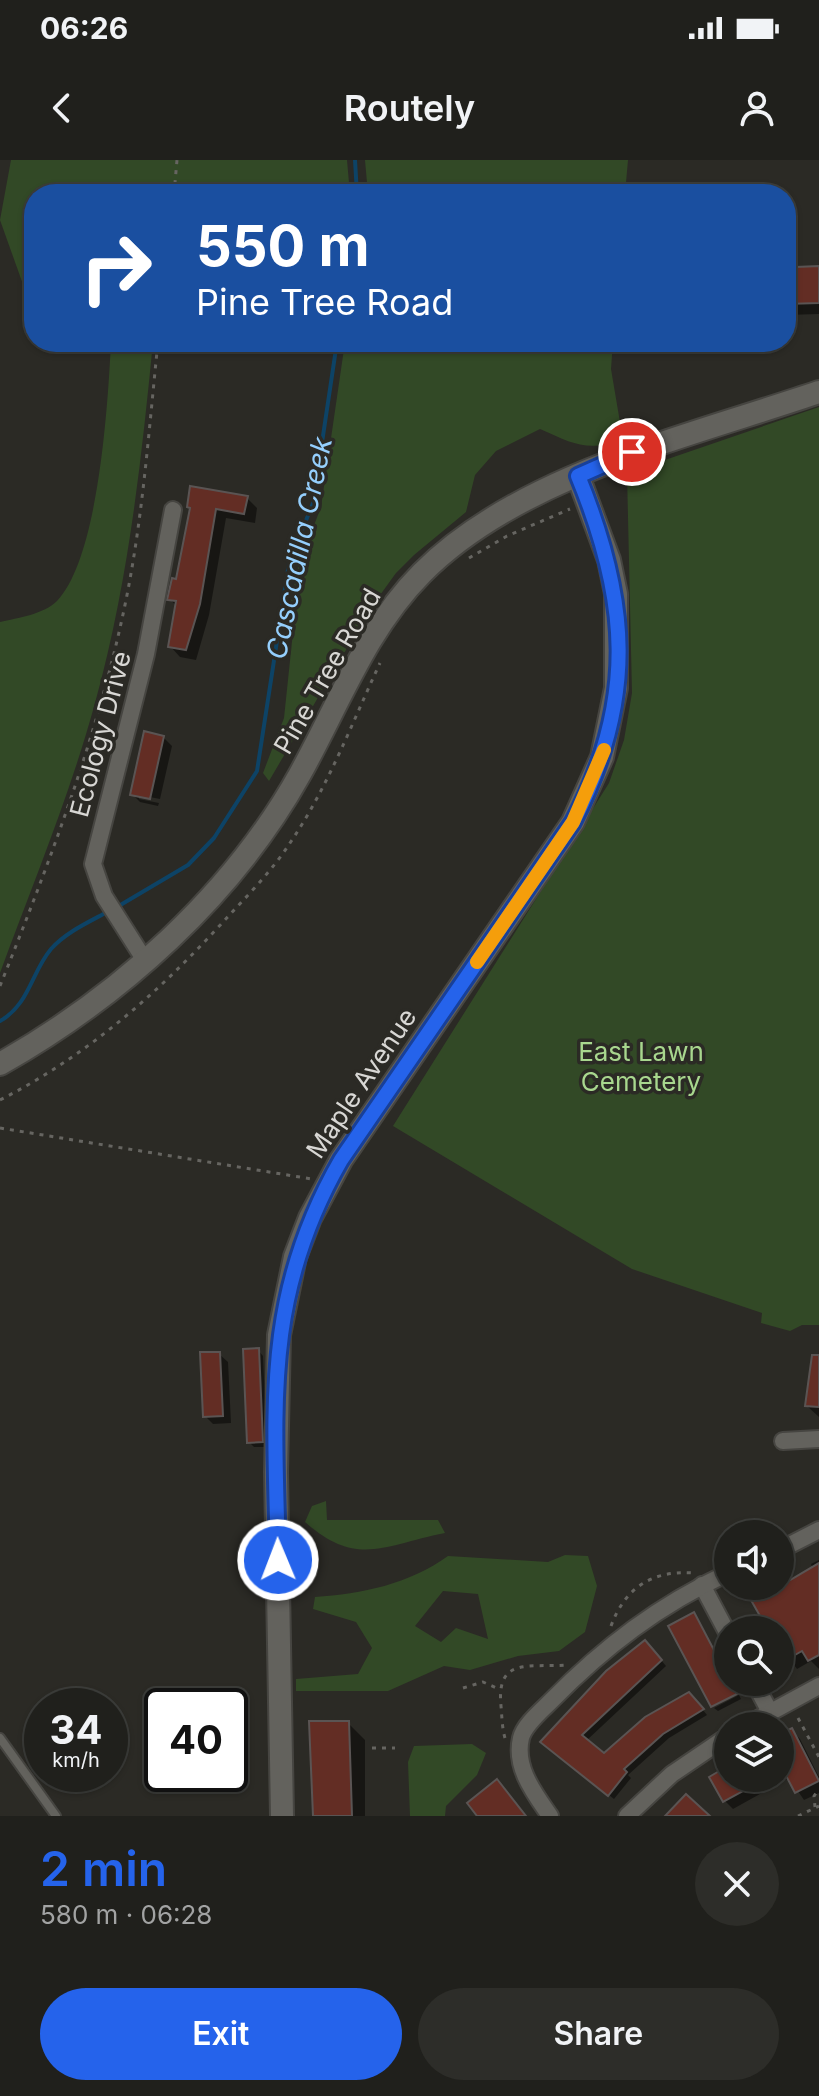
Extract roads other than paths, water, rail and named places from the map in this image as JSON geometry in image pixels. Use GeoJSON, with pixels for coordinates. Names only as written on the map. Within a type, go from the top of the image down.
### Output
{"type":"FeatureCollection","features":[{"type":"Feature","properties":{"kind":"street","name":"Pine Tree Road"},"geometry":{"type":"LineString","coordinates":[[0,1064],[93,1005],[223,884],[263,832],[299,776],[369,644],[403,594],[446,552],[477,529],[578,476],[632,452],[819,392]]}},
{"type":"Feature","properties":{"kind":"street","name":"Maple Avenue"},"geometry":{"type":"LineString","coordinates":[[282,1816],[288,1707],[276,1372],[285,1297],[310,1218],[341,1160],[573,822],[602,757],[616,688],[616,594],[609,560],[578,476]]}},
{"type":"Feature","properties":{"kind":"street","name":"Ecology Drive"},"geometry":{"type":"LineString","coordinates":[[144,959],[104,896],[93,864],[95,846],[146,654],[173,510]]}},
{"type":"Feature","properties":{"kind":"street"},"geometry":{"type":"LineString","coordinates":[[783,1441],[819,1439]]}},
{"type":"Feature","properties":{"kind":"street"},"geometry":{"type":"LineString","coordinates":[[794,1543],[819,1530]]}},
{"type":"Feature","properties":{"kind":"street"},"geometry":{"type":"LineString","coordinates":[[550,1816],[526,1780],[520,1755],[521,1736],[593,1657],[702,1580],[714,1577]]}},
{"type":"Feature","properties":{"kind":"street"},"geometry":{"type":"LineString","coordinates":[[702,1580],[719,1616]]}},
{"type":"Feature","properties":{"kind":"street"},"geometry":{"type":"LineString","coordinates":[[761,1696],[770,1712],[819,1686]]}},
{"type":"Feature","properties":{"kind":"street"},"geometry":{"type":"LineString","coordinates":[[627,1816],[672,1774],[714,1746]]}},
{"type":"Feature","properties":{"kind":"lane"},"geometry":{"type":"LineString","coordinates":[[0,1738],[56,1816]]}},
{"type":"Feature","properties":{"kind":"waterway","name":"Cascadilla Creek"},"geometry":{"type":"LineString","coordinates":[[355,160],[356,184]]}},
{"type":"Feature","properties":{"kind":"waterway","name":"Cascadilla Creek"},"geometry":{"type":"LineString","coordinates":[[117,907],[188,865],[214,838],[257,771],[289,563],[313,503],[336,352]]}},
{"type":"Feature","properties":{"kind":"waterway","name":"Cascadilla Creek"},"geometry":{"type":"LineString","coordinates":[[0,1021],[24,998],[51,949],[64,937],[109,911]]}},
{"type":"Feature","properties":{"kind":"park label","name":"East Lawn Cemetery"},"geometry":{"type":"Point","coordinates":[641,1066]}}]}
